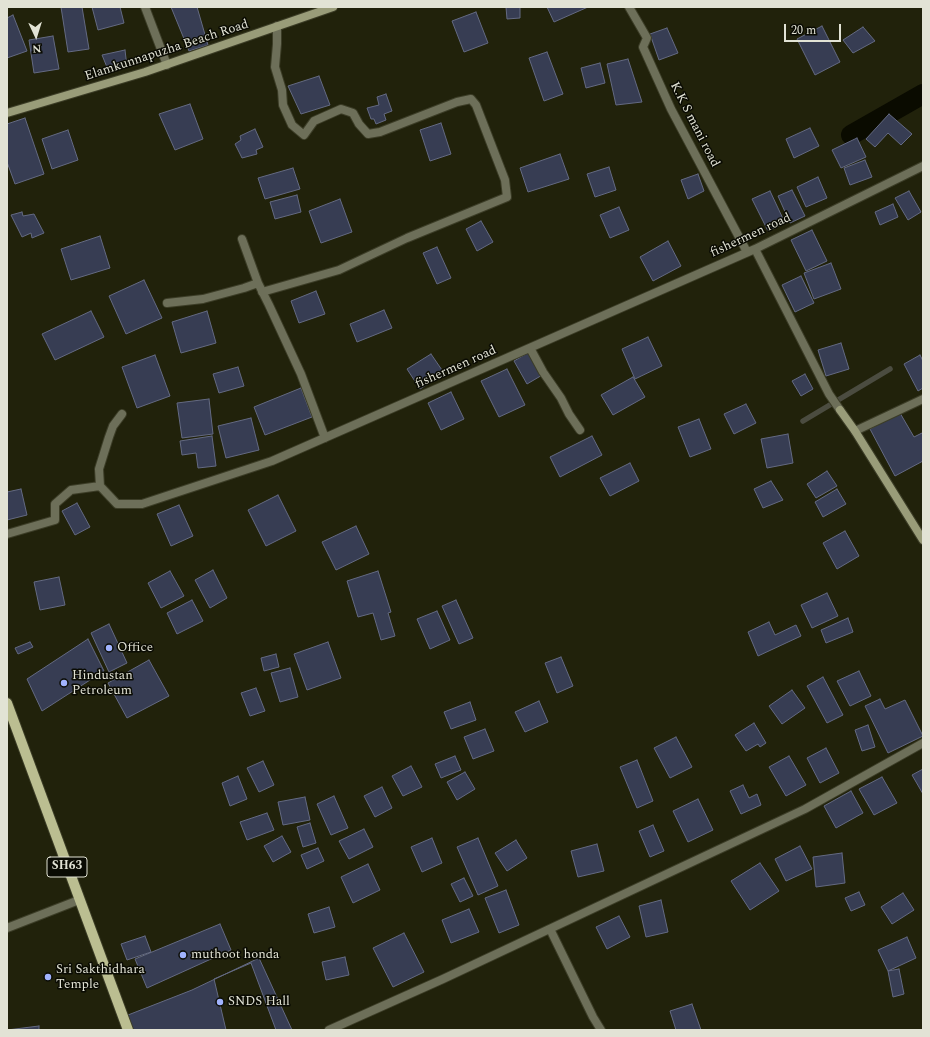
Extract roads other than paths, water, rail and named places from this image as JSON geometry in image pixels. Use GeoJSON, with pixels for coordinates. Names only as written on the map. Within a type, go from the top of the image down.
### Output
{"type":"FeatureCollection","features":[{"type":"Feature","properties":{"kind":"main road","name":"Elamkunnapuzha Beach Road"},"geometry":{"type":"LineString","coordinates":[[7,113],[167,65],[332,7]]}},
{"type":"Feature","properties":{"kind":"main road"},"geometry":{"type":"LineString","coordinates":[[840,410],[855,431],[923,540]]}},
{"type":"Feature","properties":{"kind":"main road","name":"SH63"},"geometry":{"type":"LineString","coordinates":[[8,706],[128,1030]]}},
{"type":"Feature","properties":{"kind":"street"},"geometry":{"type":"LineString","coordinates":[[145,7],[167,65]]}},
{"type":"Feature","properties":{"kind":"street","name":"K.K S mani road"},"geometry":{"type":"LineString","coordinates":[[629,7],[647,38],[643,47],[671,109],[751,250]]}},
{"type":"Feature","properties":{"kind":"street"},"geometry":{"type":"LineString","coordinates":[[262,292],[339,270],[406,238],[507,197],[505,180],[476,105],[471,99],[457,102],[380,132],[368,134],[359,124],[353,113],[341,109],[314,120],[304,135],[292,125],[283,105],[282,90],[275,67],[277,26]]}},
{"type":"Feature","properties":{"kind":"street","name":"fishermen road"},"geometry":{"type":"LineString","coordinates":[[100,486],[116,504],[142,504],[272,461],[751,250],[923,166]]}},
{"type":"Feature","properties":{"kind":"street"},"geometry":{"type":"LineString","coordinates":[[242,239],[258,283],[301,374],[325,438]]}},
{"type":"Feature","properties":{"kind":"street"},"geometry":{"type":"LineString","coordinates":[[751,250],[829,394],[840,410]]}},
{"type":"Feature","properties":{"kind":"street"},"geometry":{"type":"LineString","coordinates":[[167,303],[203,299],[258,283]]}},
{"type":"Feature","properties":{"kind":"street"},"geometry":{"type":"LineString","coordinates":[[530,348],[543,372],[580,430]]}},
{"type":"Feature","properties":{"kind":"street"},"geometry":{"type":"LineString","coordinates":[[855,431],[923,398]]}},
{"type":"Feature","properties":{"kind":"street"},"geometry":{"type":"LineString","coordinates":[[7,534],[56,520],[55,504],[71,490],[100,486],[99,469],[109,436],[113,426],[122,414]]}},
{"type":"Feature","properties":{"kind":"street"},"geometry":{"type":"LineString","coordinates":[[329,1030],[550,929],[805,809],[923,743]]}},
{"type":"Feature","properties":{"kind":"street"},"geometry":{"type":"LineString","coordinates":[[7,928],[79,900]]}},
{"type":"Feature","properties":{"kind":"street"},"geometry":{"type":"LineString","coordinates":[[550,929],[601,1030]]}},
{"type":"Feature","properties":{"kind":"waterway"},"geometry":{"type":"LineString","coordinates":[[851,135],[923,94]]}},
{"type":"Feature","properties":{"kind":"waterway"},"geometry":{"type":"LineString","coordinates":[[803,421],[890,369]]}},
{"type":"Feature","properties":{"kind":"place","name":"Office"},"geometry":{"type":"Point","coordinates":[109,648]}},
{"type":"Feature","properties":{"kind":"place","name":"Hindustan Petroleum"},"geometry":{"type":"Point","coordinates":[64,683]}},
{"type":"Feature","properties":{"kind":"place","name":"muthoot honda"},"geometry":{"type":"Point","coordinates":[183,955]}},
{"type":"Feature","properties":{"kind":"place","name":"Sri Sakthidhara Temple"},"geometry":{"type":"Point","coordinates":[48,977]}},
{"type":"Feature","properties":{"kind":"place","name":"SNDS Hall"},"geometry":{"type":"Point","coordinates":[220,1002]}}]}
